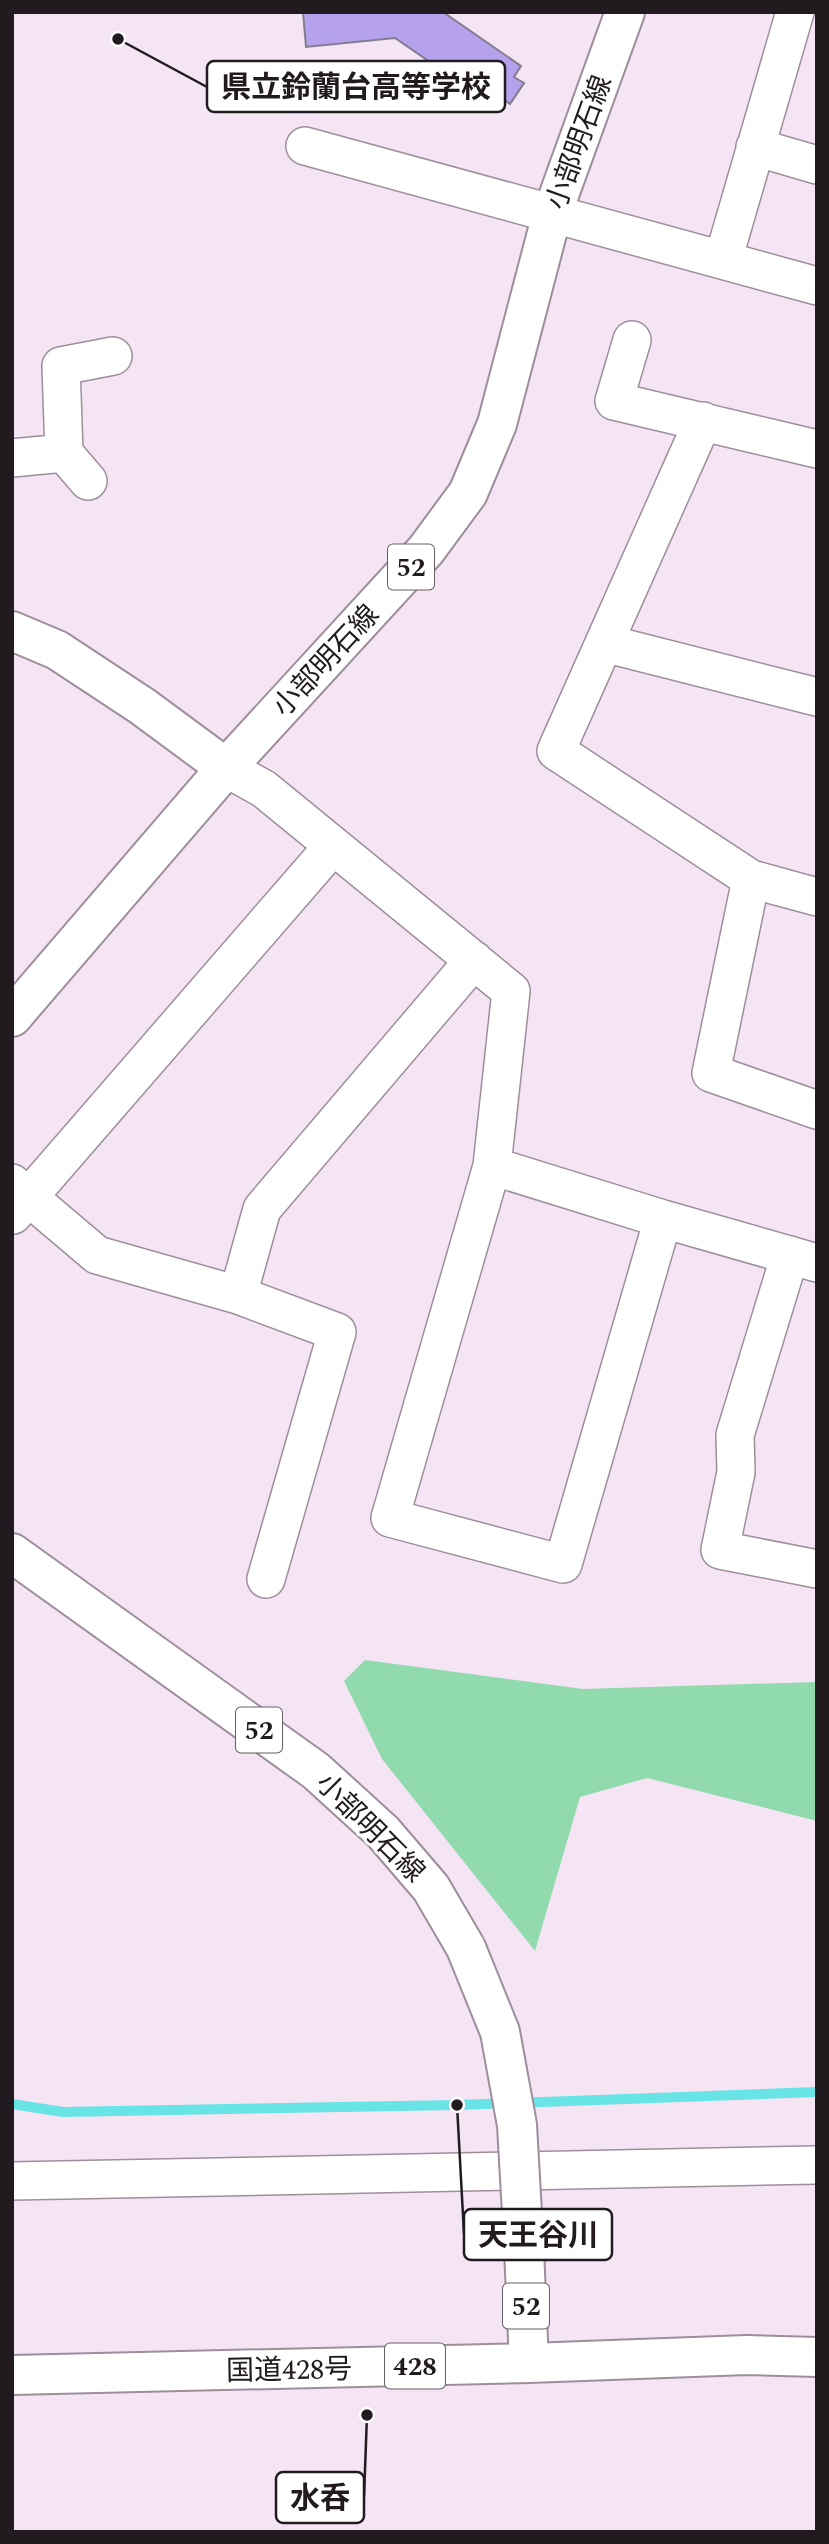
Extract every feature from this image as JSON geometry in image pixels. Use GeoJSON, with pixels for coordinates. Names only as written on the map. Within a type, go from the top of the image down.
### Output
{"type":"FeatureCollection","features":[{"type":"Feature","properties":{"kind":"main road","name":"小部明石線"},"geometry":{"type":"LineString","coordinates":[[12,1017],[226,768],[426,550],[468,493],[497,424],[552,214],[625,12]]}},
{"type":"Feature","properties":{"kind":"main road"},"geometry":{"type":"LineString","coordinates":[[12,631],[57,650],[142,706],[226,768]]}},
{"type":"Feature","properties":{"kind":"main road","name":"小部明石線"},"geometry":{"type":"LineString","coordinates":[[12,1553],[316,1771],[383,1832],[431,1888],[466,1948],[500,2032],[517,2125],[529,2363]]}},
{"type":"Feature","properties":{"kind":"main road","name":"国道428号"},"geometry":{"type":"LineString","coordinates":[[12,2375],[747,2355],[817,2357]]}},
{"type":"Feature","properties":{"kind":"street"},"geometry":{"type":"LineString","coordinates":[[723,260],[794,12]]}},
{"type":"Feature","properties":{"kind":"street"},"geometry":{"type":"LineString","coordinates":[[305,146],[817,286]]}},
{"type":"Feature","properties":{"kind":"street"},"geometry":{"type":"LineString","coordinates":[[755,147],[817,165]]}},
{"type":"Feature","properties":{"kind":"street"},"geometry":{"type":"LineString","coordinates":[[632,340],[614,401],[817,449]]}},
{"type":"Feature","properties":{"kind":"street"},"geometry":{"type":"LineString","coordinates":[[88,481],[64,453],[61,366],[113,356]]}},
{"type":"Feature","properties":{"kind":"street"},"geometry":{"type":"LineString","coordinates":[[703,421],[556,751],[751,879],[817,897]]}},
{"type":"Feature","properties":{"kind":"street"},"geometry":{"type":"LineString","coordinates":[[12,458],[64,453]]}},
{"type":"Feature","properties":{"kind":"street"},"geometry":{"type":"LineString","coordinates":[[604,643],[817,697]]}},
{"type":"Feature","properties":{"kind":"street"},"geometry":{"type":"LineString","coordinates":[[226,768],[264,789],[511,991],[492,1166],[390,1518],[563,1564],[663,1219]]}},
{"type":"Feature","properties":{"kind":"street"},"geometry":{"type":"LineString","coordinates":[[266,1578],[337,1332],[238,1295],[97,1255],[18,1198],[333,846]]}},
{"type":"Feature","properties":{"kind":"street"},"geometry":{"type":"LineString","coordinates":[[751,879],[710,1073],[817,1110]]}},
{"type":"Feature","properties":{"kind":"street"},"geometry":{"type":"LineString","coordinates":[[238,1295],[262,1209],[474,960]]}},
{"type":"Feature","properties":{"kind":"street"},"geometry":{"type":"LineString","coordinates":[[492,1166],[803,1259],[735,1435],[736,1472],[720,1550],[817,1569]]}},
{"type":"Feature","properties":{"kind":"street"},"geometry":{"type":"LineString","coordinates":[[12,2180],[817,2165]]}},
{"type":"Feature","properties":{"kind":"green space"},"geometry":{"type":"Polygon","coordinates":[[[365,1660],[583,1689],[817,1682],[817,1821],[647,1778],[580,1797],[535,1951],[382,1759],[344,1681],[365,1660]]]}},
{"type":"Feature","properties":{"kind":"building"},"geometry":{"type":"Polygon","coordinates":[[[303,12],[443,12],[521,66],[514,77],[524,83],[510,104],[500,97],[494,106],[395,38],[306,47],[303,12]]]}},
{"type":"Feature","properties":{"kind":"waterway"},"geometry":{"type":"LineString","coordinates":[[12,2104],[63,2112],[457,2105],[817,2092]]}},
{"type":"Feature","properties":{"kind":"place","name":"県立鈴蘭台高等学校"},"geometry":{"type":"Point","coordinates":[118,39]}},
{"type":"Feature","properties":{"kind":"place","name":"天王谷川"},"geometry":{"type":"Point","coordinates":[457,2105]}},
{"type":"Feature","properties":{"kind":"place","name":"水呑"},"geometry":{"type":"Point","coordinates":[367,2415]}}]}
